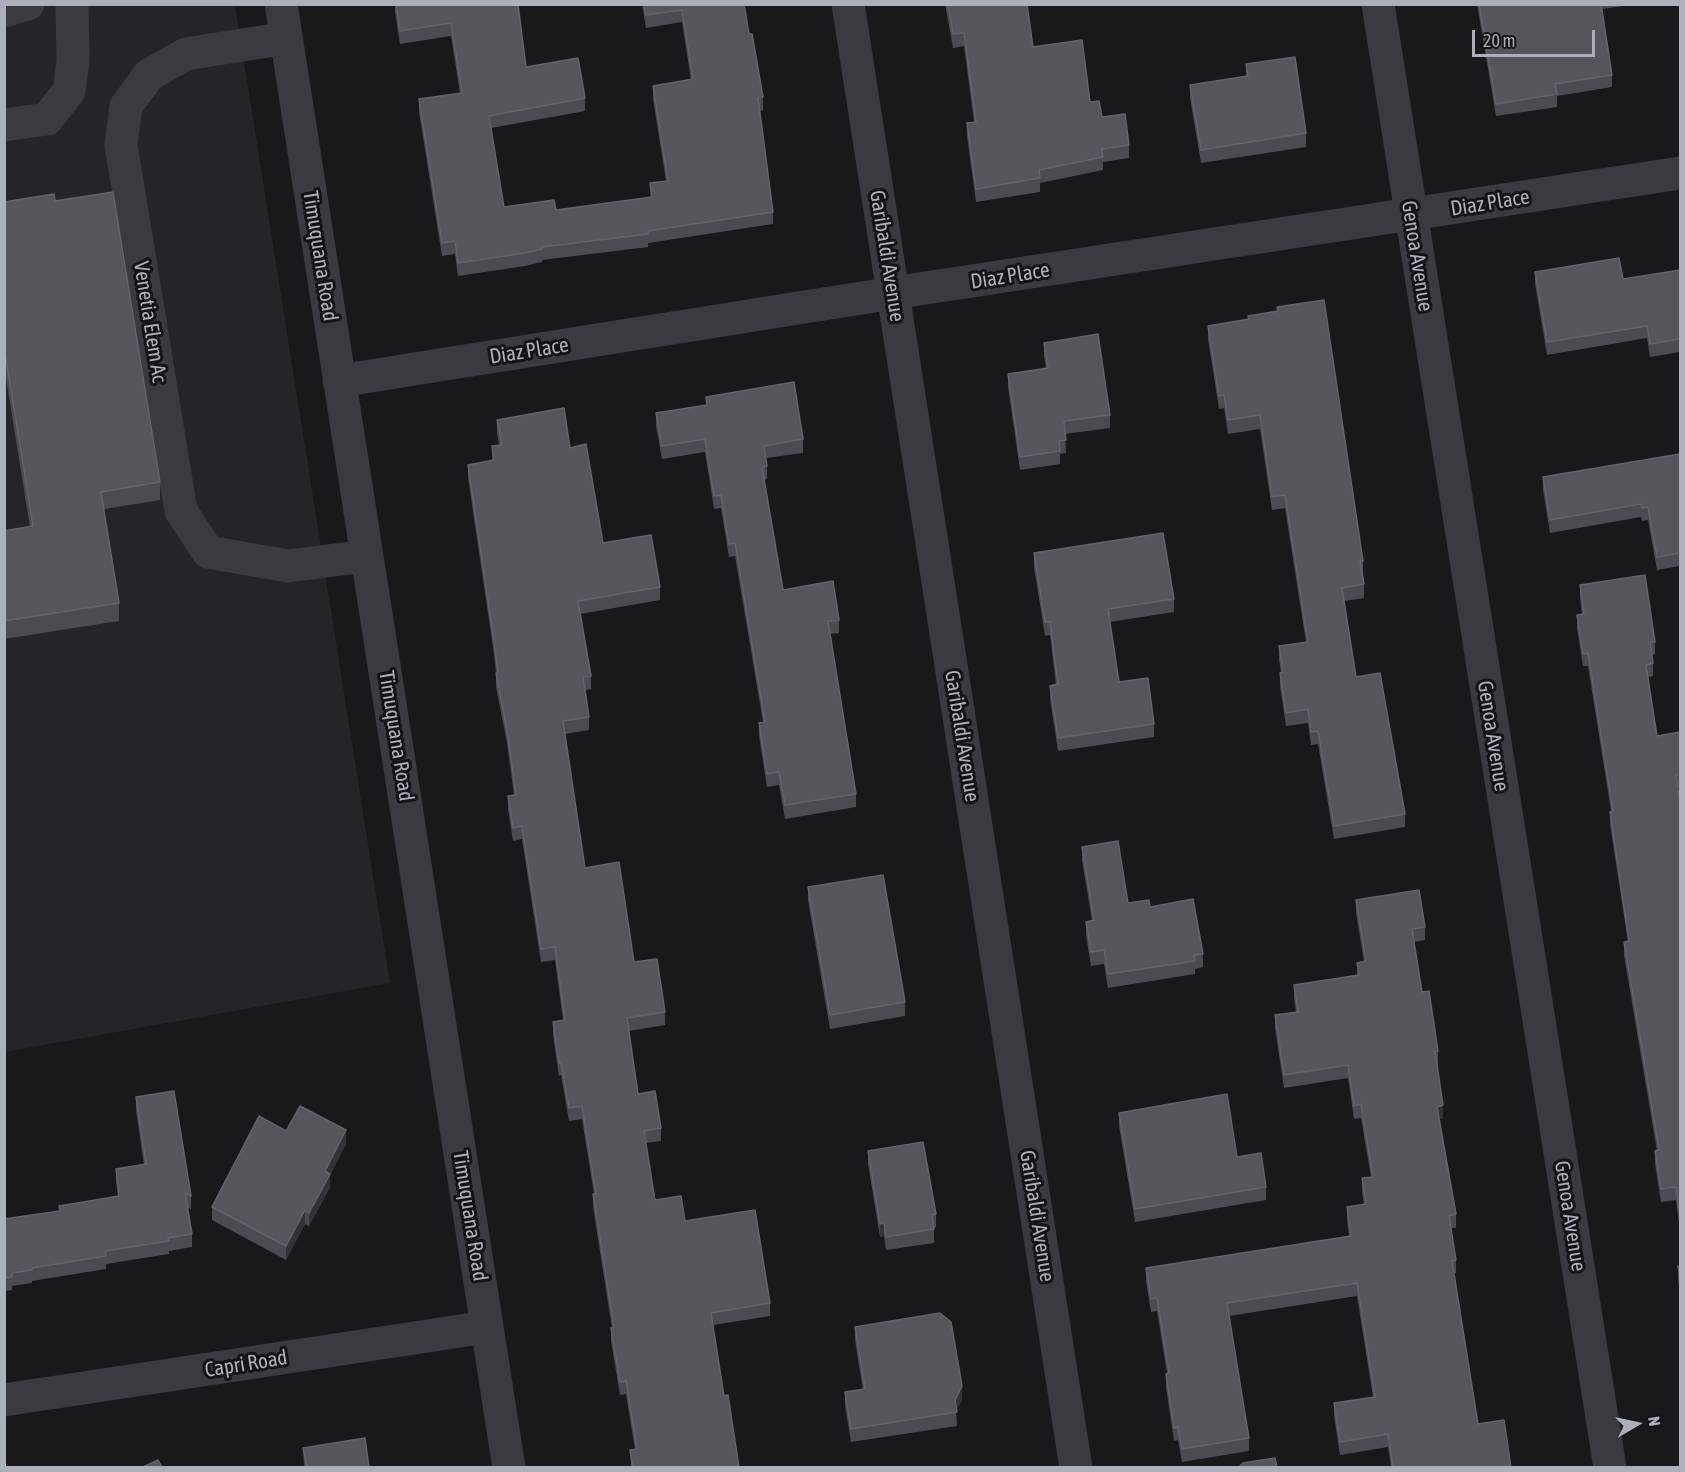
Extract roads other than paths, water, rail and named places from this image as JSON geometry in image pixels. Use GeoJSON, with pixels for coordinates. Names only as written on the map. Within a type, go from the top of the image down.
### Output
{"type":"FeatureCollection","features":[{"type":"Feature","properties":{"kind":"street"},"geometry":{"type":"LineString","coordinates":[[4,11],[28,4]]}},
{"type":"Feature","properties":{"kind":"street"},"geometry":{"type":"LineString","coordinates":[[4,125],[47,119],[69,91],[73,61],[72,4]]}},
{"type":"Feature","properties":{"kind":"street","name":"Timuquana Road"},"geometry":{"type":"LineString","coordinates":[[281,4],[509,1467]]}},
{"type":"Feature","properties":{"kind":"street","name":"Garibaldi Avenue"},"geometry":{"type":"LineString","coordinates":[[848,4],[1076,1467]]}},
{"type":"Feature","properties":{"kind":"street","name":"Genoa Avenue"},"geometry":{"type":"LineString","coordinates":[[1378,4],[1610,1467]]}},
{"type":"Feature","properties":{"kind":"street","name":"Venetia Elem Ac"},"geometry":{"type":"LineString","coordinates":[[286,38],[186,54],[149,75],[126,106],[120,145],[181,512],[208,552],[288,566],[366,556]]}},
{"type":"Feature","properties":{"kind":"street","name":"Diaz Place"},"geometry":{"type":"LineString","coordinates":[[339,381],[893,293],[1411,216],[1680,173]]}},
{"type":"Feature","properties":{"kind":"street","name":"Capri Road"},"geometry":{"type":"LineString","coordinates":[[4,1400],[487,1327]]}}]}
